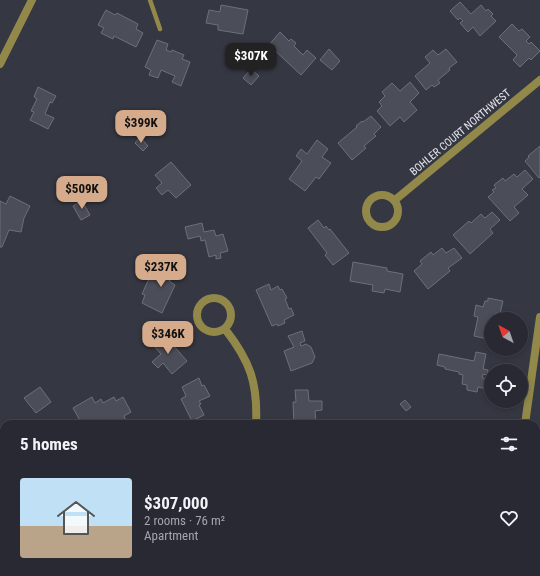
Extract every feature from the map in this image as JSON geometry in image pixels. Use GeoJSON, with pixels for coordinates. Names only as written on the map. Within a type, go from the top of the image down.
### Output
{"type":"FeatureCollection","features":[{"type":"Feature","properties":{"kind":"street"},"geometry":{"type":"LineString","coordinates":[[0,64],[32,0]]}},
{"type":"Feature","properties":{"kind":"street","name":"BOHLER COURT NORTHWEST"},"geometry":{"type":"LineString","coordinates":[[395,200],[540,80]]}},
{"type":"Feature","properties":{"kind":"street"},"geometry":{"type":"LineString","coordinates":[[215,298],[225,301],[229,305],[232,317],[225,329],[220,332],[211,332],[200,326],[197,310],[204,301],[215,298]]}},
{"type":"Feature","properties":{"kind":"street"},"geometry":{"type":"LineString","coordinates":[[526,420],[540,317]]}},
{"type":"Feature","properties":{"kind":"street"},"geometry":{"type":"LineString","coordinates":[[225,329],[239,346],[253,378],[256,395],[256,420]]}},
{"type":"Feature","properties":{"kind":"lane"},"geometry":{"type":"LineString","coordinates":[[150,0],[160,29]]}},
{"type":"Feature","properties":{"kind":"building"},"geometry":{"type":"Polygon","coordinates":[[[460,2],[471,14],[481,5],[486,11],[488,9],[493,14],[491,16],[496,21],[480,36],[473,27],[468,32],[460,23],[463,21],[460,18],[458,20],[450,11],[460,2]]]}},
{"type":"Feature","properties":{"kind":"building"},"geometry":{"type":"Polygon","coordinates":[[[221,5],[248,10],[243,34],[218,30],[218,25],[206,23],[209,10],[220,12],[221,5]]]}},
{"type":"Feature","properties":{"kind":"building"},"geometry":{"type":"Polygon","coordinates":[[[106,10],[115,15],[117,13],[138,24],[136,29],[143,33],[136,47],[114,36],[113,39],[101,33],[104,28],[98,25],[106,10]]]}},
{"type":"Feature","properties":{"kind":"building"},"geometry":{"type":"Polygon","coordinates":[[[512,24],[519,31],[522,29],[530,37],[526,41],[529,44],[531,42],[540,51],[531,60],[529,58],[520,67],[513,60],[517,55],[499,37],[512,24]]]}},
{"type":"Feature","properties":{"kind":"building"},"geometry":{"type":"Polygon","coordinates":[[[280,32],[289,41],[291,39],[296,43],[294,46],[303,55],[307,50],[316,58],[301,75],[269,45],[280,32]]]}},
{"type":"Feature","properties":{"kind":"building"},"geometry":{"type":"Polygon","coordinates":[[[157,40],[168,44],[166,50],[171,52],[172,50],[184,55],[182,59],[190,62],[181,86],[172,82],[175,76],[161,70],[158,78],[149,75],[151,70],[145,67],[157,40]]]}},
{"type":"Feature","properties":{"kind":"building"},"geometry":{"type":"Polygon","coordinates":[[[329,49],[340,61],[332,70],[320,60],[329,49]]]}},
{"type":"Feature","properties":{"kind":"building"},"geometry":{"type":"Polygon","coordinates":[[[446,49],[457,62],[438,80],[440,83],[434,87],[432,85],[426,90],[415,76],[430,63],[425,57],[433,50],[438,55],[446,49]]]}},
{"type":"Feature","properties":{"kind":"building"},"geometry":{"type":"Polygon","coordinates":[[[251,69],[259,76],[251,85],[243,78],[251,69]]]}},
{"type":"Feature","properties":{"kind":"building"},"geometry":{"type":"Polygon","coordinates":[[[410,82],[419,93],[410,102],[417,110],[404,122],[400,117],[390,126],[377,111],[382,106],[379,102],[385,96],[382,92],[392,83],[400,91],[410,82]]]}},
{"type":"Feature","properties":{"kind":"building"},"geometry":{"type":"Polygon","coordinates":[[[38,87],[56,96],[52,103],[50,102],[45,114],[54,118],[48,129],[30,120],[34,112],[31,111],[37,99],[34,97],[38,87]]]}},
{"type":"Feature","properties":{"kind":"building"},"geometry":{"type":"Polygon","coordinates":[[[371,116],[381,127],[374,134],[376,136],[364,146],[366,148],[352,160],[338,143],[362,121],[363,122],[371,116]]]}},
{"type":"Feature","properties":{"kind":"building"},"geometry":{"type":"Polygon","coordinates":[[[140,137],[148,146],[143,151],[135,143],[140,137]]]}},
{"type":"Feature","properties":{"kind":"building"},"geometry":{"type":"Polygon","coordinates":[[[317,140],[328,149],[322,157],[331,163],[319,179],[316,177],[305,191],[289,179],[302,161],[296,156],[301,149],[307,154],[317,140]]]}},
{"type":"Feature","properties":{"kind":"building"},"geometry":{"type":"Polygon","coordinates":[[[540,146],[539,178],[525,161],[529,157],[528,156],[540,146]]]}},
{"type":"Feature","properties":{"kind":"building"},"geometry":{"type":"Polygon","coordinates":[[[171,162],[191,185],[176,198],[168,190],[162,195],[156,188],[162,183],[155,175],[171,162]]]}},
{"type":"Feature","properties":{"kind":"building"},"geometry":{"type":"Polygon","coordinates":[[[525,170],[533,179],[522,189],[528,195],[514,207],[519,213],[510,221],[488,197],[494,192],[492,190],[496,188],[494,185],[503,178],[505,181],[514,174],[517,177],[525,170]]]}},
{"type":"Feature","properties":{"kind":"building"},"geometry":{"type":"Polygon","coordinates":[[[10,196],[30,206],[24,218],[21,232],[9,230],[2,247],[0,247],[0,201],[6,204],[10,196]]]}},
{"type":"Feature","properties":{"kind":"building"},"geometry":{"type":"Polygon","coordinates":[[[82,201],[90,215],[81,220],[73,206],[82,201]]]}},
{"type":"Feature","properties":{"kind":"building"},"geometry":{"type":"Polygon","coordinates":[[[492,212],[500,220],[490,229],[493,233],[470,254],[453,235],[469,221],[471,223],[481,214],[485,218],[492,212]]]}},
{"type":"Feature","properties":{"kind":"building"},"geometry":{"type":"Polygon","coordinates":[[[318,220],[324,228],[326,226],[329,230],[330,229],[349,253],[333,265],[325,255],[327,253],[308,228],[318,220]]]}},
{"type":"Feature","properties":{"kind":"building"},"geometry":{"type":"Polygon","coordinates":[[[202,223],[204,232],[214,230],[216,236],[223,234],[228,251],[220,253],[221,258],[216,259],[216,255],[209,257],[205,240],[201,241],[200,236],[188,239],[185,227],[202,223]]]}},
{"type":"Feature","properties":{"kind":"building"},"geometry":{"type":"Polygon","coordinates":[[[442,248],[446,253],[454,248],[462,258],[448,268],[450,271],[428,289],[414,271],[422,264],[420,261],[431,252],[433,255],[442,248]]]}},
{"type":"Feature","properties":{"kind":"building"},"geometry":{"type":"Polygon","coordinates":[[[175,260],[185,270],[175,280],[173,278],[169,281],[175,285],[162,313],[142,303],[145,295],[142,294],[152,272],[165,279],[170,274],[166,269],[175,260]]]}},
{"type":"Feature","properties":{"kind":"building"},"geometry":{"type":"Polygon","coordinates":[[[353,262],[387,268],[387,271],[403,274],[400,292],[385,289],[384,293],[372,291],[373,285],[350,281],[353,262]]]}},
{"type":"Feature","properties":{"kind":"building"},"geometry":{"type":"Polygon","coordinates":[[[269,284],[271,290],[278,286],[280,290],[282,289],[287,298],[285,299],[289,309],[291,308],[294,315],[284,320],[285,323],[278,326],[277,324],[272,326],[256,290],[269,284]]]}},
{"type":"Feature","properties":{"kind":"building"},"geometry":{"type":"Polygon","coordinates":[[[488,298],[503,301],[500,312],[484,312],[484,338],[474,336],[478,317],[474,316],[476,305],[483,307],[485,301],[488,301],[488,298]]]}},
{"type":"Feature","properties":{"kind":"building"},"geometry":{"type":"Polygon","coordinates":[[[302,331],[305,341],[300,343],[301,346],[306,344],[311,347],[315,357],[312,363],[291,371],[284,351],[294,347],[288,336],[302,331]]]}},
{"type":"Feature","properties":{"kind":"building"},"geometry":{"type":"Polygon","coordinates":[[[164,335],[187,361],[172,374],[163,363],[158,368],[152,362],[161,354],[153,345],[164,335]]]}},
{"type":"Feature","properties":{"kind":"building"},"geometry":{"type":"Polygon","coordinates":[[[476,352],[484,354],[484,356],[486,356],[483,369],[484,374],[482,378],[484,378],[484,388],[478,387],[477,392],[467,390],[467,385],[462,384],[463,375],[459,374],[459,372],[445,369],[445,367],[437,365],[439,354],[474,361],[476,352]]]}},
{"type":"Feature","properties":{"kind":"building"},"geometry":{"type":"Polygon","coordinates":[[[199,378],[202,386],[204,385],[210,396],[199,401],[201,404],[199,405],[204,415],[192,420],[181,399],[186,396],[182,387],[199,378]]]}},
{"type":"Feature","properties":{"kind":"building"},"geometry":{"type":"Polygon","coordinates":[[[40,387],[51,402],[36,413],[24,398],[40,387]]]}},
{"type":"Feature","properties":{"kind":"building"},"geometry":{"type":"Polygon","coordinates":[[[295,390],[308,390],[309,401],[322,401],[322,410],[315,411],[316,420],[294,420],[293,402],[296,402],[295,390]]]}},
{"type":"Feature","properties":{"kind":"building"},"geometry":{"type":"Polygon","coordinates":[[[92,397],[95,403],[101,399],[103,403],[114,397],[116,401],[123,397],[131,412],[124,416],[126,420],[80,420],[73,408],[92,397]]]}},
{"type":"Feature","properties":{"kind":"building"},"geometry":{"type":"Polygon","coordinates":[[[405,400],[411,407],[406,411],[400,404],[405,400]]]}}]}
